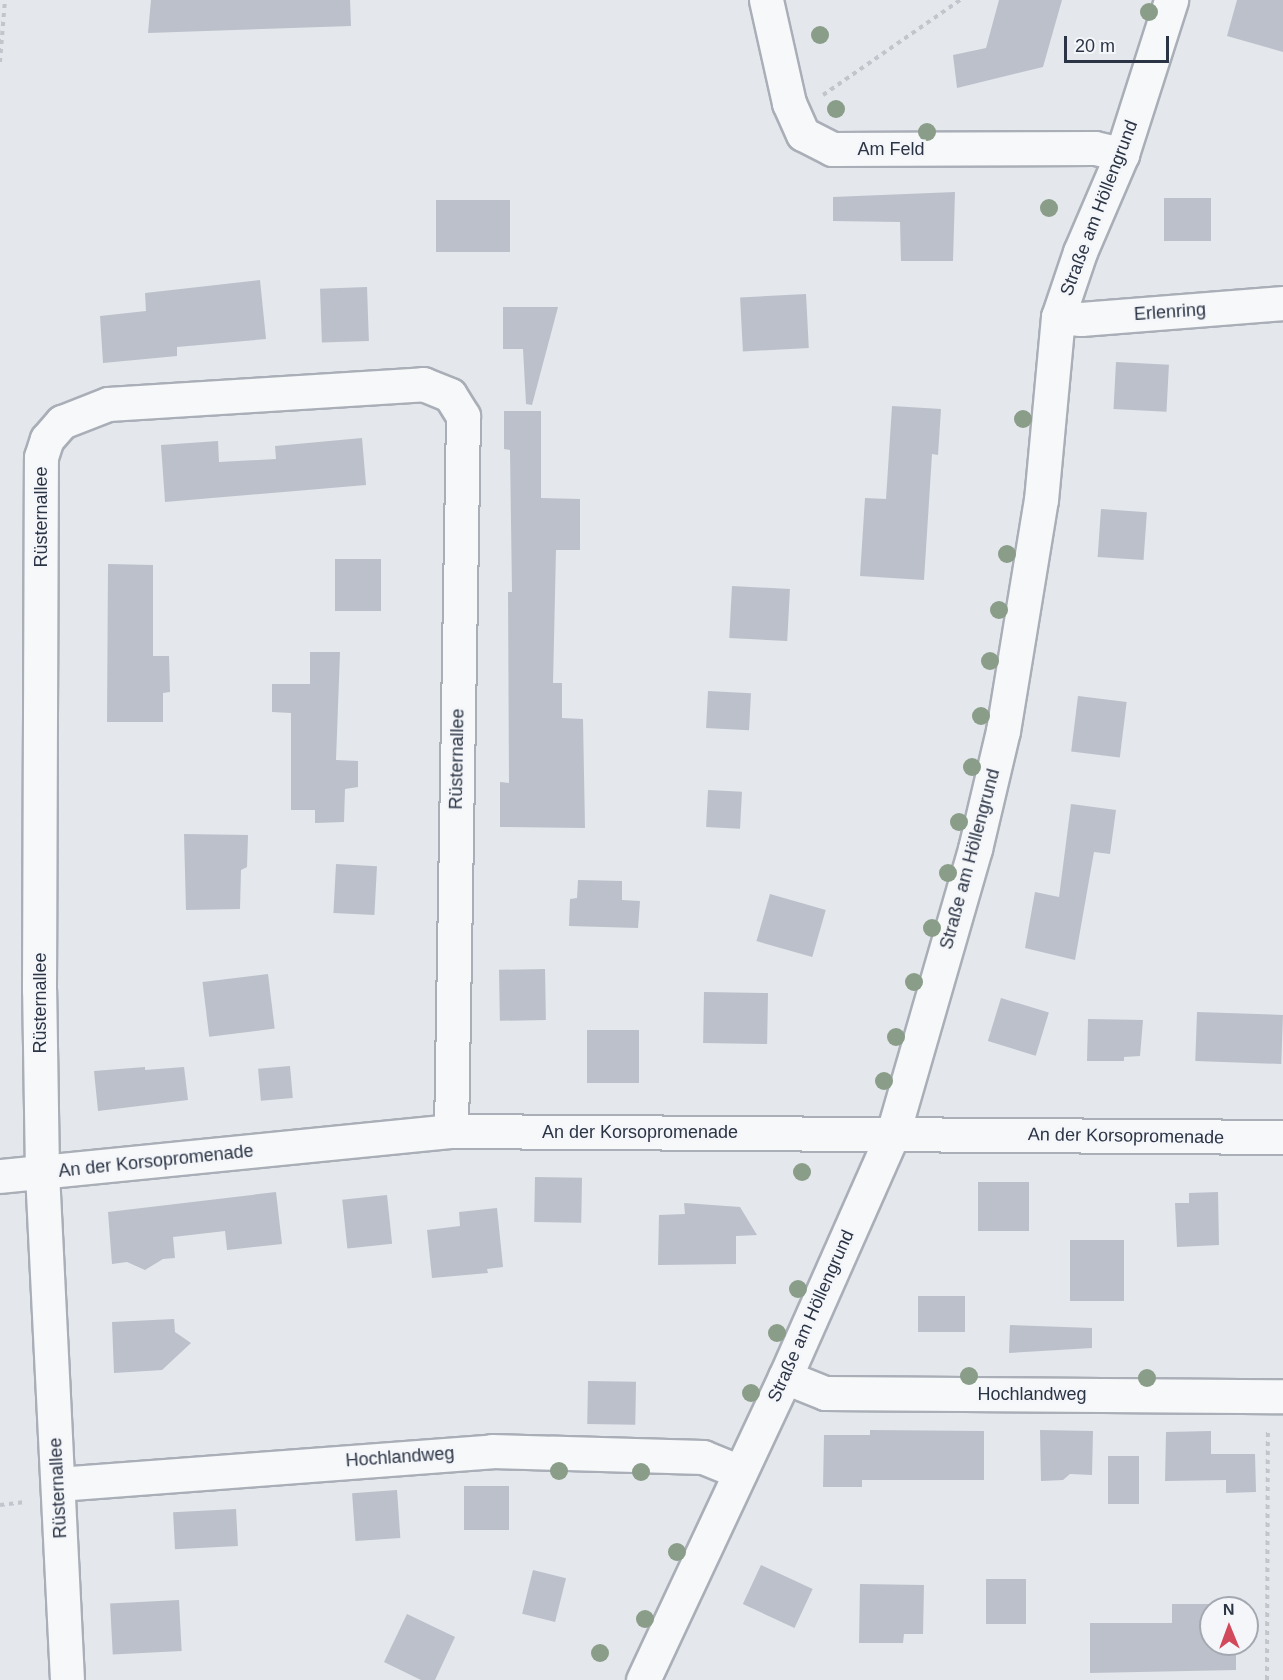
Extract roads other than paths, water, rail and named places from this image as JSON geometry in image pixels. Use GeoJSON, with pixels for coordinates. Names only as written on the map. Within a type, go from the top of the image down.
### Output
{"type":"FeatureCollection","features":[{"type":"Feature","properties":{"kind":"street","name":"Am Feld"},"geometry":{"type":"LineString","coordinates":[[766,0],[789,103],[803,134],[832,149],[1095,148],[1122,154]]}},
{"type":"Feature","properties":{"kind":"street","name":"Straße am Höllengrund"},"geometry":{"type":"LineString","coordinates":[[643,1680],[785,1377],[893,1133],[975,849],[1003,732],[1041,500],[1058,317],[1080,252],[1122,154],[1171,0]]}},
{"type":"Feature","properties":{"kind":"street","name":"Erlenring"},"geometry":{"type":"LineString","coordinates":[[1058,317],[1081,319],[1283,303]]}},
{"type":"Feature","properties":{"kind":"street","name":"Rüsternallee"},"geometry":{"type":"LineString","coordinates":[[67,1680],[42,1173],[41,458],[47,439],[62,422],[108,404],[423,384],[450,395],[463,416],[451,1131]]}},
{"type":"Feature","properties":{"kind":"street","name":"An der Korsopromenade"},"geometry":{"type":"LineString","coordinates":[[0,1176],[451,1131],[1283,1137]]}},
{"type":"Feature","properties":{"kind":"street","name":"Hochlandweg"},"geometry":{"type":"LineString","coordinates":[[785,1377],[825,1393],[1276,1396]]}},
{"type":"Feature","properties":{"kind":"street","name":"Hochlandweg"},"geometry":{"type":"LineString","coordinates":[[58,1484],[492,1451],[703,1457],[740,1472]]}}]}
